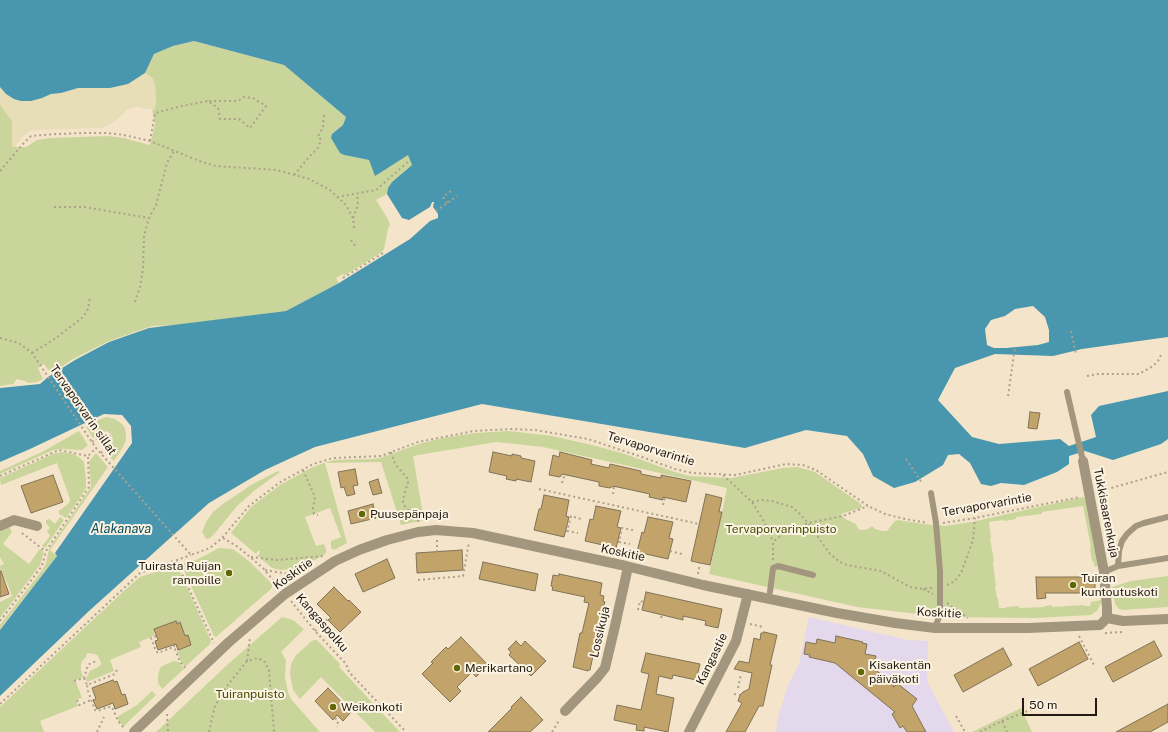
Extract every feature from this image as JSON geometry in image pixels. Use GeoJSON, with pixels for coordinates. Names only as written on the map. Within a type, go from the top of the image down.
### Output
{"type":"FeatureCollection","features":[{"type":"Feature","properties":{"kind":"street","name":"Tukkisaarenkuja"},"geometry":{"type":"LineString","coordinates":[[1083,460],[1104,572],[1107,618]]}},
{"type":"Feature","properties":{"kind":"street"},"geometry":{"type":"LineString","coordinates":[[4,524],[14,520],[37,526]]}},
{"type":"Feature","properties":{"kind":"street","name":"Koskitie"},"geometry":{"type":"LineString","coordinates":[[130,731],[285,594],[335,561],[359,550],[418,532],[436,530],[473,533],[703,585],[837,613],[894,623],[935,628],[1028,628],[1100,625],[1107,618]]}},
{"type":"Feature","properties":{"kind":"street","name":"Lossikuja"},"geometry":{"type":"LineString","coordinates":[[565,711],[605,668],[616,626],[628,567]]}},
{"type":"Feature","properties":{"kind":"street","name":"Kangastie"},"geometry":{"type":"LineString","coordinates":[[689,732],[736,641],[748,594]]}},
{"type":"Feature","properties":{"kind":"street"},"geometry":{"type":"LineString","coordinates":[[1107,618],[1123,621],[1168,619]]}},
{"type":"Feature","properties":{"kind":"lane"},"geometry":{"type":"LineString","coordinates":[[1067,392],[1083,460]]}},
{"type":"Feature","properties":{"kind":"lane"},"geometry":{"type":"LineString","coordinates":[[931,493],[936,523],[940,571],[940,614],[935,628]]}},
{"type":"Feature","properties":{"kind":"lane"},"geometry":{"type":"LineString","coordinates":[[1118,566],[1119,552],[1122,541],[1127,534],[1136,526],[1168,517]]}},
{"type":"Feature","properties":{"kind":"lane"},"geometry":{"type":"LineString","coordinates":[[1104,572],[1118,566],[1168,558]]}},
{"type":"Feature","properties":{"kind":"lane"},"geometry":{"type":"LineString","coordinates":[[770,592],[773,568],[778,566],[813,575]]}},
{"type":"Feature","properties":{"kind":"path"},"geometry":{"type":"LineString","coordinates":[[150,141],[155,113],[208,101],[238,101],[244,97],[253,98],[266,106],[250,128],[239,119],[220,119],[218,108],[208,101]]}},
{"type":"Feature","properties":{"kind":"path"},"geometry":{"type":"LineString","coordinates":[[294,175],[318,148],[321,140],[318,136],[323,128],[324,114]]}},
{"type":"Feature","properties":{"kind":"path"},"geometry":{"type":"LineString","coordinates":[[0,171],[31,136],[108,133],[124,135],[150,141],[202,162],[216,166],[277,170],[309,180],[330,190],[346,204],[353,218],[354,228]]}},
{"type":"Feature","properties":{"kind":"path"},"geometry":{"type":"LineString","coordinates":[[135,302],[140,287],[143,269],[144,236],[149,218],[156,205],[167,163],[174,151]]}},
{"type":"Feature","properties":{"kind":"path"},"geometry":{"type":"LineString","coordinates":[[337,197],[376,190],[409,161]]}},
{"type":"Feature","properties":{"kind":"path"},"geometry":{"type":"LineString","coordinates":[[447,203],[443,196],[452,190]]}},
{"type":"Feature","properties":{"kind":"path"},"geometry":{"type":"LineString","coordinates":[[353,218],[358,205],[357,194]]}},
{"type":"Feature","properties":{"kind":"path"},"geometry":{"type":"LineString","coordinates":[[436,211],[457,196]]}},
{"type":"Feature","properties":{"kind":"path"},"geometry":{"type":"LineString","coordinates":[[54,207],[84,207],[149,218]]}},
{"type":"Feature","properties":{"kind":"path"},"geometry":{"type":"LineString","coordinates":[[351,240],[357,248]]}},
{"type":"Feature","properties":{"kind":"path"},"geometry":{"type":"LineString","coordinates":[[343,278],[383,253]]}},
{"type":"Feature","properties":{"kind":"path"},"geometry":{"type":"LineString","coordinates":[[32,353],[56,338],[83,317],[88,309],[90,297]]}},
{"type":"Feature","properties":{"kind":"path"},"geometry":{"type":"LineString","coordinates":[[1071,331],[1076,354]]}},
{"type":"Feature","properties":{"kind":"path","name":"Tervaporvarin sillat"},"geometry":{"type":"LineString","coordinates":[[0,338],[19,343],[32,353],[96,448],[177,538],[191,556]]}},
{"type":"Feature","properties":{"kind":"path"},"geometry":{"type":"LineString","coordinates":[[1008,396],[1014,347]]}},
{"type":"Feature","properties":{"kind":"path"},"geometry":{"type":"LineString","coordinates":[[1087,376],[1098,374],[1140,374],[1153,366],[1161,355]]}},
{"type":"Feature","properties":{"kind":"path","name":"Tervaporvarintie"},"geometry":{"type":"LineString","coordinates":[[0,704],[140,572],[191,556],[210,548],[222,538],[249,506],[279,483],[313,464],[333,458],[381,456],[418,442],[474,431],[510,429],[535,430],[588,439],[675,469],[692,473],[735,475],[786,464],[803,465],[816,470],[868,506],[885,514],[905,520],[936,523],[976,518],[1089,494],[1168,472]]}},
{"type":"Feature","properties":{"kind":"path"},"geometry":{"type":"LineString","coordinates":[[92,442],[103,434],[110,436],[110,442],[100,453]]}},
{"type":"Feature","properties":{"kind":"path"},"geometry":{"type":"LineString","coordinates":[[0,621],[42,566],[46,551],[89,487],[88,456],[96,448]]}},
{"type":"Feature","properties":{"kind":"path"},"geometry":{"type":"LineString","coordinates":[[0,476],[59,450],[88,456]]}},
{"type":"Feature","properties":{"kind":"path"},"geometry":{"type":"LineString","coordinates":[[391,452],[395,464],[408,479],[403,504],[420,523]]}},
{"type":"Feature","properties":{"kind":"path"},"geometry":{"type":"LineString","coordinates":[[906,459],[922,483]]}},
{"type":"Feature","properties":{"kind":"path"},"geometry":{"type":"LineString","coordinates":[[303,470],[315,497],[313,508],[314,514],[318,515]]}},
{"type":"Feature","properties":{"kind":"path"},"geometry":{"type":"LineString","coordinates":[[562,483],[564,474]]}},
{"type":"Feature","properties":{"kind":"path"},"geometry":{"type":"LineString","coordinates":[[722,474],[752,502],[769,531],[773,542],[773,568]]}},
{"type":"Feature","properties":{"kind":"path"},"geometry":{"type":"LineString","coordinates":[[613,494],[614,486]]}},
{"type":"Feature","properties":{"kind":"path"},"geometry":{"type":"LineString","coordinates":[[539,489],[699,524]]}},
{"type":"Feature","properties":{"kind":"path"},"geometry":{"type":"LineString","coordinates":[[663,505],[665,498]]}},
{"type":"Feature","properties":{"kind":"path"},"geometry":{"type":"LineString","coordinates":[[752,502],[761,500],[772,501],[792,507],[800,513],[825,550],[835,559],[847,565],[881,571],[906,585],[923,589],[940,588],[955,581],[961,573],[973,540],[976,518]]}},
{"type":"Feature","properties":{"kind":"path"},"geometry":{"type":"LineString","coordinates":[[773,542],[784,534],[808,523],[843,516],[868,506]]}},
{"type":"Feature","properties":{"kind":"path"},"geometry":{"type":"LineString","coordinates":[[578,533],[567,530],[570,516],[581,519]]}},
{"type":"Feature","properties":{"kind":"path"},"geometry":{"type":"LineString","coordinates":[[4,524],[46,551]]}},
{"type":"Feature","properties":{"kind":"path"},"geometry":{"type":"LineString","coordinates":[[630,544],[618,542],[622,528],[633,530]]}},
{"type":"Feature","properties":{"kind":"path","name":"Kangaspolku"},"geometry":{"type":"LineString","coordinates":[[222,538],[250,556],[264,570],[315,631],[346,664],[349,672],[406,732]]}},
{"type":"Feature","properties":{"kind":"path"},"geometry":{"type":"LineString","coordinates":[[437,539],[438,552]]}},
{"type":"Feature","properties":{"kind":"path"},"geometry":{"type":"LineString","coordinates":[[418,580],[463,576],[469,541]]}},
{"type":"Feature","properties":{"kind":"path"},"geometry":{"type":"LineString","coordinates":[[670,551],[682,554]]}},
{"type":"Feature","properties":{"kind":"path"},"geometry":{"type":"LineString","coordinates":[[250,556],[277,560],[325,556]]}},
{"type":"Feature","properties":{"kind":"path"},"geometry":{"type":"LineString","coordinates":[[176,561],[214,644]]}},
{"type":"Feature","properties":{"kind":"path"},"geometry":{"type":"LineString","coordinates":[[698,574],[700,563]]}},
{"type":"Feature","properties":{"kind":"path"},"geometry":{"type":"LineString","coordinates":[[264,570],[295,575]]}},
{"type":"Feature","properties":{"kind":"path"},"geometry":{"type":"LineString","coordinates":[[638,610],[640,601],[644,602]]}},
{"type":"Feature","properties":{"kind":"path"},"geometry":{"type":"LineString","coordinates":[[315,631],[330,616]]}},
{"type":"Feature","properties":{"kind":"path"},"geometry":{"type":"LineString","coordinates":[[749,624],[763,627]]}},
{"type":"Feature","properties":{"kind":"path"},"geometry":{"type":"LineString","coordinates":[[1078,635],[1094,665]]}},
{"type":"Feature","properties":{"kind":"path"},"geometry":{"type":"LineString","coordinates":[[156,636],[151,638],[158,653],[170,648],[175,649]]}},
{"type":"Feature","properties":{"kind":"path"},"geometry":{"type":"LineString","coordinates":[[209,732],[215,706],[227,686],[247,661],[250,637]]}},
{"type":"Feature","properties":{"kind":"path"},"geometry":{"type":"LineString","coordinates":[[174,645],[180,662],[188,671]]}},
{"type":"Feature","properties":{"kind":"path"},"geometry":{"type":"LineString","coordinates":[[247,661],[258,658],[265,662],[269,670],[274,732]]}},
{"type":"Feature","properties":{"kind":"path"},"geometry":{"type":"LineString","coordinates":[[97,661],[88,665],[86,670],[84,678],[88,685],[88,691],[95,710],[98,711],[112,707]]}},
{"type":"Feature","properties":{"kind":"path"},"geometry":{"type":"LineString","coordinates":[[88,685],[115,674],[117,670]]}},
{"type":"Feature","properties":{"kind":"path"},"geometry":{"type":"LineString","coordinates":[[738,688],[741,674]]}},
{"type":"Feature","properties":{"kind":"path"},"geometry":{"type":"LineString","coordinates":[[74,681],[84,678]]}},
{"type":"Feature","properties":{"kind":"path"},"geometry":{"type":"LineString","coordinates":[[734,694],[740,695]]}},
{"type":"Feature","properties":{"kind":"path"},"geometry":{"type":"LineString","coordinates":[[77,700],[79,705],[91,700]]}},
{"type":"Feature","properties":{"kind":"path"},"geometry":{"type":"LineString","coordinates":[[112,704],[118,721],[130,731]]}},
{"type":"Feature","properties":{"kind":"path"},"geometry":{"type":"LineString","coordinates":[[980,732],[1002,721],[1038,707]]}},
{"type":"Feature","properties":{"kind":"path"},"geometry":{"type":"LineString","coordinates":[[552,732],[565,711]]}},
{"type":"Feature","properties":{"kind":"path"},"geometry":{"type":"LineString","coordinates":[[167,714],[168,732]]}},
{"type":"Feature","properties":{"kind":"path"},"geometry":{"type":"LineString","coordinates":[[956,716],[965,732]]}},
{"type":"Feature","properties":{"kind":"path"},"geometry":{"type":"LineString","coordinates":[[97,732],[104,717]]}},
{"type":"Feature","properties":{"kind":"path"},"geometry":{"type":"LineString","coordinates":[[335,718],[338,721],[337,727]]}},
{"type":"Feature","properties":{"kind":"path"},"geometry":{"type":"LineString","coordinates":[[1002,721],[1007,732]]}},
{"type":"Feature","properties":{"kind":"shaded area","name":"Kisakentän päiväkoti"},"geometry":{"type":"Polygon","coordinates":[[[809,617],[908,640],[928,641],[927,681],[954,732],[776,732],[777,721],[788,685],[799,664],[809,617]]]}},
{"type":"Feature","properties":{"kind":"green space"},"geometry":{"type":"Polygon","coordinates":[[[194,41],[284,65],[346,117],[343,125],[332,134],[331,138],[344,155],[369,160],[408,155],[412,165],[392,182],[388,188],[387,194],[376,200],[390,225],[384,249],[382,252],[344,276],[343,274],[336,278],[339,283],[286,311],[178,325],[152,326],[109,341],[73,359],[51,374],[44,364],[38,368],[43,379],[37,382],[28,383],[17,379],[13,384],[0,386],[0,104],[12,121],[12,147],[26,147],[37,140],[50,138],[108,136],[124,138],[150,145],[155,124],[152,109],[154,110],[153,79],[145,73],[154,54],[173,46],[194,41]]]}},
{"type":"Feature","properties":{"kind":"green space"},"geometry":{"type":"Polygon","coordinates":[[[106,417],[115,419],[125,428],[126,440],[114,461],[105,452],[113,442],[112,435],[107,431],[93,438],[86,427],[93,422],[106,417]]]}},
{"type":"Feature","properties":{"kind":"green space"},"geometry":{"type":"Polygon","coordinates":[[[79,431],[88,445],[82,450],[53,450],[0,474],[0,471],[42,452],[79,431]]]}},
{"type":"Feature","properties":{"kind":"green space","name":"Tervaporvarinpuisto"},"geometry":{"type":"Polygon","coordinates":[[[509,431],[552,436],[596,446],[625,454],[689,476],[731,478],[783,468],[797,467],[809,470],[815,472],[861,504],[861,508],[841,514],[845,519],[856,524],[858,529],[863,530],[872,526],[875,529],[887,531],[895,521],[898,520],[945,526],[972,522],[1083,497],[1086,498],[1099,563],[1097,566],[1095,567],[1092,561],[1091,547],[1083,506],[1042,512],[1042,514],[1016,517],[1016,519],[1005,521],[989,522],[997,598],[999,608],[1019,606],[1019,608],[1044,607],[1052,605],[1052,607],[1090,606],[1091,602],[1101,600],[1101,603],[1097,611],[1091,615],[1035,618],[944,617],[857,607],[709,574],[727,488],[543,447],[496,442],[413,456],[424,520],[401,525],[381,462],[325,463],[347,543],[334,550],[331,548],[331,541],[341,537],[330,508],[305,517],[316,546],[324,544],[326,552],[299,569],[280,570],[272,568],[258,556],[260,551],[256,554],[231,533],[251,507],[280,485],[311,468],[324,463],[334,460],[380,458],[419,444],[443,438],[475,433],[509,431]]]}},
{"type":"Feature","properties":{"kind":"green space"},"geometry":{"type":"Polygon","coordinates":[[[62,452],[74,454],[84,462],[86,479],[86,488],[66,518],[59,514],[59,511],[69,503],[70,499],[57,463],[1,485],[0,478],[53,454],[62,452]]]}},
{"type":"Feature","properties":{"kind":"green space"},"geometry":{"type":"Polygon","coordinates":[[[96,453],[108,467],[50,550],[57,556],[0,629],[0,625],[43,569],[49,549],[91,487],[89,462],[96,453]]]}},
{"type":"Feature","properties":{"kind":"green space"},"geometry":{"type":"Polygon","coordinates":[[[278,471],[280,472],[255,490],[237,506],[216,532],[210,538],[206,539],[202,532],[206,522],[213,512],[251,485],[278,471]]]}},
{"type":"Feature","properties":{"kind":"green space"},"geometry":{"type":"Polygon","coordinates":[[[60,517],[64,520],[45,548],[42,546],[50,536],[47,531],[50,528],[46,523],[46,520],[49,519],[55,524],[60,517]]]}},
{"type":"Feature","properties":{"kind":"green space"},"geometry":{"type":"Polygon","coordinates":[[[7,527],[10,528],[12,532],[3,544],[29,564],[40,549],[44,552],[40,565],[0,618],[0,602],[12,596],[0,568],[0,566],[4,564],[0,557],[0,531],[7,527]]]}},
{"type":"Feature","properties":{"kind":"green space"},"geometry":{"type":"Polygon","coordinates":[[[219,548],[232,549],[237,552],[250,562],[272,584],[272,586],[271,589],[216,637],[214,636],[181,564],[198,559],[219,548]]]}},
{"type":"Feature","properties":{"kind":"green space"},"geometry":{"type":"Polygon","coordinates":[[[177,565],[211,641],[210,644],[185,667],[181,662],[177,651],[191,645],[188,635],[185,636],[180,623],[154,629],[155,633],[153,636],[139,642],[141,647],[110,660],[114,671],[87,682],[86,678],[90,671],[101,664],[98,656],[87,653],[81,664],[83,677],[74,681],[76,682],[82,698],[76,700],[78,706],[40,721],[44,732],[0,732],[0,707],[140,577],[177,565]]]}},
{"type":"Feature","properties":{"kind":"green space"},"geometry":{"type":"Polygon","coordinates":[[[1168,576],[1168,607],[1122,610],[1115,604],[1112,587],[1131,581],[1168,576]]]}},
{"type":"Feature","properties":{"kind":"green space","name":"Tuiranpuisto"},"geometry":{"type":"Polygon","coordinates":[[[282,617],[293,620],[304,629],[281,652],[286,660],[285,677],[288,692],[291,699],[320,732],[156,732],[227,665],[282,617]]]}},
{"type":"Feature","properties":{"kind":"green space","name":"Tuiranpuisto"},"geometry":{"type":"Polygon","coordinates":[[[317,640],[340,664],[339,667],[400,732],[375,732],[321,677],[300,699],[293,690],[290,675],[291,664],[296,655],[317,640]]]}},
{"type":"Feature","properties":{"kind":"green space"},"geometry":{"type":"Polygon","coordinates":[[[174,661],[179,662],[184,669],[162,689],[158,683],[160,668],[174,661]]]}},
{"type":"Feature","properties":{"kind":"green space"},"geometry":{"type":"Polygon","coordinates":[[[152,691],[156,695],[124,726],[119,722],[117,717],[137,705],[152,691]]]}},
{"type":"Feature","properties":{"kind":"green space"},"geometry":{"type":"Polygon","coordinates":[[[1021,708],[1032,732],[972,732],[1021,708]]]}},
{"type":"Feature","properties":{"kind":"sand"},"geometry":{"type":"Polygon","coordinates":[[[145,73],[153,79],[155,85],[156,104],[154,110],[137,107],[132,108],[127,110],[114,122],[101,128],[30,131],[21,138],[15,147],[12,147],[12,121],[0,104],[0,87],[6,94],[42,98],[51,94],[78,88],[110,88],[128,84],[145,73]]]}},
{"type":"Feature","properties":{"kind":"water","name":"Alakanava"},"geometry":{"type":"Polygon","coordinates":[[[0,0],[1168,0],[1168,337],[1082,349],[1053,356],[995,354],[955,368],[938,400],[972,437],[999,444],[1060,439],[1069,446],[1096,437],[1091,415],[1099,406],[1168,391],[1168,439],[1161,444],[1113,460],[1085,451],[1069,456],[1069,464],[1057,472],[1024,485],[1001,483],[991,486],[981,484],[970,463],[959,454],[948,455],[943,465],[915,482],[894,488],[873,476],[863,454],[847,436],[806,430],[745,448],[482,404],[315,447],[265,470],[209,503],[89,611],[0,696],[0,630],[57,556],[55,553],[132,443],[131,426],[122,415],[104,414],[0,462],[0,388],[40,384],[48,377],[75,360],[109,342],[149,328],[286,311],[339,283],[410,239],[430,221],[438,218],[438,214],[433,207],[434,202],[432,202],[430,207],[409,220],[402,218],[387,194],[388,188],[392,182],[412,165],[408,155],[375,176],[369,160],[340,153],[331,138],[332,134],[343,125],[346,117],[284,65],[194,41],[173,46],[154,54],[145,73],[128,84],[110,88],[78,88],[51,94],[31,101],[14,99],[6,94],[0,87],[0,0]],[[1033,306],[1015,309],[1005,316],[991,320],[985,329],[987,345],[994,348],[1006,348],[1038,345],[1049,342],[1049,330],[1045,317],[1033,306]]]}},
{"type":"Feature","properties":{"kind":"building"},"geometry":{"type":"Polygon","coordinates":[[[1030,412],[1040,413],[1037,429],[1028,428],[1030,412]]]}},
{"type":"Feature","properties":{"kind":"building"},"geometry":{"type":"Polygon","coordinates":[[[493,452],[512,456],[512,454],[521,456],[521,458],[535,461],[531,482],[506,479],[507,476],[489,472],[493,452]]]}},
{"type":"Feature","properties":{"kind":"building"},"geometry":{"type":"Polygon","coordinates":[[[560,452],[592,460],[591,464],[609,468],[610,464],[641,471],[641,474],[661,478],[661,475],[691,481],[686,502],[663,497],[663,500],[649,497],[650,494],[613,486],[610,488],[599,486],[599,482],[562,474],[560,477],[549,475],[553,455],[559,457],[560,452]]]}},
{"type":"Feature","properties":{"kind":"building"},"geometry":{"type":"Polygon","coordinates":[[[355,469],[358,485],[353,486],[355,494],[347,496],[344,487],[341,488],[338,472],[355,469]]]}},
{"type":"Feature","properties":{"kind":"building"},"geometry":{"type":"Polygon","coordinates":[[[53,475],[63,502],[31,513],[21,486],[53,475]]]}},
{"type":"Feature","properties":{"kind":"building"},"geometry":{"type":"Polygon","coordinates":[[[378,479],[382,493],[373,495],[369,482],[378,479]]]}},
{"type":"Feature","properties":{"kind":"building"},"geometry":{"type":"Polygon","coordinates":[[[706,494],[722,498],[719,512],[722,512],[710,565],[691,561],[706,494]]]}},
{"type":"Feature","properties":{"kind":"building"},"geometry":{"type":"Polygon","coordinates":[[[544,495],[569,500],[566,516],[569,517],[564,537],[534,530],[544,495]]]}},
{"type":"Feature","properties":{"kind":"building","name":"Puusepänpaja"},"geometry":{"type":"Polygon","coordinates":[[[373,504],[376,518],[351,524],[348,511],[373,504]]]}},
{"type":"Feature","properties":{"kind":"building"},"geometry":{"type":"Polygon","coordinates":[[[596,506],[621,511],[617,527],[621,528],[616,548],[585,541],[590,519],[593,520],[596,506]]]}},
{"type":"Feature","properties":{"kind":"building"},"geometry":{"type":"Polygon","coordinates":[[[648,517],[673,522],[669,538],[673,539],[668,559],[637,552],[642,532],[644,533],[648,517]]]}},
{"type":"Feature","properties":{"kind":"building"},"geometry":{"type":"Polygon","coordinates":[[[462,550],[463,570],[417,573],[416,553],[462,550]]]}},
{"type":"Feature","properties":{"kind":"building"},"geometry":{"type":"Polygon","coordinates":[[[387,559],[395,578],[363,592],[355,574],[387,559]]]}},
{"type":"Feature","properties":{"kind":"building"},"geometry":{"type":"Polygon","coordinates":[[[483,562],[538,574],[535,591],[479,579],[483,562]]]}},
{"type":"Feature","properties":{"kind":"building"},"geometry":{"type":"Polygon","coordinates":[[[0,571],[9,594],[0,597],[0,571]]]}},
{"type":"Feature","properties":{"kind":"building"},"geometry":{"type":"Polygon","coordinates":[[[559,574],[602,583],[600,595],[604,596],[603,601],[605,602],[603,608],[606,609],[600,637],[597,637],[590,670],[588,671],[573,667],[580,633],[582,633],[589,603],[584,602],[585,597],[552,590],[553,587],[551,586],[553,575],[559,576],[559,574]]]}},
{"type":"Feature","properties":{"kind":"building","name":"Tuiran kuntoutuskoti"},"geometry":{"type":"Polygon","coordinates":[[[1036,577],[1095,577],[1095,593],[1045,593],[1046,598],[1037,599],[1036,577]]]}},
{"type":"Feature","properties":{"kind":"building"},"geometry":{"type":"Polygon","coordinates":[[[334,587],[361,612],[340,632],[328,620],[331,618],[317,604],[334,587]]]}},
{"type":"Feature","properties":{"kind":"building"},"geometry":{"type":"Polygon","coordinates":[[[646,592],[722,609],[718,628],[705,625],[706,621],[683,616],[683,620],[642,610],[646,592]]]}},
{"type":"Feature","properties":{"kind":"building"},"geometry":{"type":"Polygon","coordinates":[[[176,621],[177,624],[180,622],[185,636],[188,635],[191,645],[178,650],[176,644],[158,650],[155,641],[158,640],[154,629],[176,621]]]}},
{"type":"Feature","properties":{"kind":"building"},"geometry":{"type":"Polygon","coordinates":[[[764,632],[777,635],[763,706],[759,706],[745,732],[726,732],[742,703],[738,701],[740,695],[749,689],[752,673],[734,669],[739,661],[749,663],[754,638],[760,640],[761,633],[764,632]]]}},
{"type":"Feature","properties":{"kind":"building"},"geometry":{"type":"Polygon","coordinates":[[[836,636],[867,644],[865,654],[876,656],[873,668],[894,684],[893,687],[898,684],[917,699],[912,706],[926,732],[907,732],[903,726],[900,728],[892,714],[895,712],[835,663],[809,657],[810,655],[804,654],[806,642],[816,644],[817,639],[835,643],[836,636]]]}},
{"type":"Feature","properties":{"kind":"building","name":"Merikartano"},"geometry":{"type":"Polygon","coordinates":[[[461,637],[488,665],[476,677],[472,672],[457,687],[461,691],[450,702],[422,674],[433,663],[431,662],[446,647],[448,649],[461,637]]]}},
{"type":"Feature","properties":{"kind":"building"},"geometry":{"type":"Polygon","coordinates":[[[516,641],[521,646],[525,641],[546,661],[531,676],[509,655],[511,652],[508,649],[516,641]]]}},
{"type":"Feature","properties":{"kind":"building"},"geometry":{"type":"Polygon","coordinates":[[[1154,641],[1162,656],[1113,682],[1105,667],[1154,641]]]}},
{"type":"Feature","properties":{"kind":"building"},"geometry":{"type":"Polygon","coordinates":[[[1079,642],[1088,659],[1038,686],[1029,669],[1079,642]]]}},
{"type":"Feature","properties":{"kind":"building"},"geometry":{"type":"Polygon","coordinates":[[[1003,648],[1012,665],[963,692],[954,675],[1003,648]]]}},
{"type":"Feature","properties":{"kind":"building"},"geometry":{"type":"Polygon","coordinates":[[[646,653],[700,664],[696,680],[673,675],[672,679],[659,676],[656,694],[674,698],[668,732],[644,727],[644,731],[636,730],[637,725],[614,720],[617,705],[641,710],[649,674],[641,672],[646,653]]]}},
{"type":"Feature","properties":{"kind":"building"},"geometry":{"type":"Polygon","coordinates":[[[113,680],[114,682],[117,681],[122,695],[125,694],[128,704],[115,709],[113,703],[97,709],[93,700],[96,699],[92,688],[113,680]]]}},
{"type":"Feature","properties":{"kind":"building","name":"Weikonkoti"},"geometry":{"type":"Polygon","coordinates":[[[328,688],[351,712],[343,721],[337,715],[333,720],[315,701],[328,688]]]}},
{"type":"Feature","properties":{"kind":"building"},"geometry":{"type":"Polygon","coordinates":[[[521,697],[543,720],[530,732],[488,732],[512,708],[511,707],[521,697]]]}},
{"type":"Feature","properties":{"kind":"building"},"geometry":{"type":"Polygon","coordinates":[[[1168,704],[1168,722],[1150,732],[1116,732],[1168,704]]]}},
{"type":"Feature","properties":{"kind":"place","name":"Puusepänpaja"},"geometry":{"type":"Point","coordinates":[362,514]}},
{"type":"Feature","properties":{"kind":"place","name":"Tuirasta Ruijan rannoille"},"geometry":{"type":"Point","coordinates":[229,573]}},
{"type":"Feature","properties":{"kind":"place","name":"Tuiran kuntoutuskoti"},"geometry":{"type":"Point","coordinates":[1073,585]}},
{"type":"Feature","properties":{"kind":"place","name":"Merikartano"},"geometry":{"type":"Point","coordinates":[457,668]}},
{"type":"Feature","properties":{"kind":"place","name":"Kisakentän päiväkoti"},"geometry":{"type":"Point","coordinates":[861,672]}},
{"type":"Feature","properties":{"kind":"place","name":"Weikonkoti"},"geometry":{"type":"Point","coordinates":[333,707]}}]}
